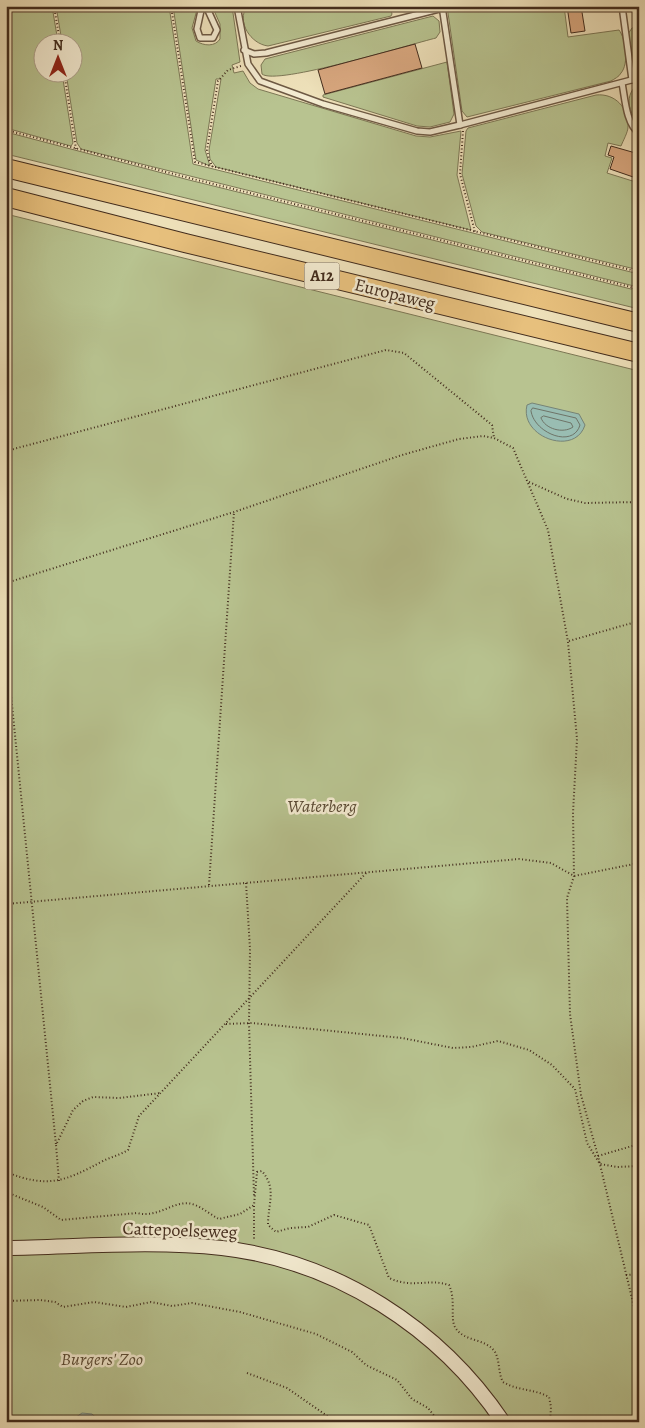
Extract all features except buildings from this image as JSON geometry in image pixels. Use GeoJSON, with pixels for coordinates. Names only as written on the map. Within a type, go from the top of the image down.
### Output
{"type":"FeatureCollection","features":[{"type":"Feature","properties":{"kind":"highway","name":"Europaweg"},"geometry":{"type":"LineString","coordinates":[[6,168],[639,323]]}},
{"type":"Feature","properties":{"kind":"highway","name":"Europaweg"},"geometry":{"type":"LineString","coordinates":[[6,197],[194,245],[639,353]]}},
{"type":"Feature","properties":{"kind":"street","name":"Cattepoelseweg"},"geometry":{"type":"LineString","coordinates":[[6,1248],[163,1245],[215,1247],[254,1253],[290,1263],[329,1277],[398,1315],[454,1361],[479,1388],[504,1422]]}},
{"type":"Feature","properties":{"kind":"lane"},"geometry":{"type":"LineString","coordinates":[[202,6],[198,34],[200,38],[210,39],[213,38],[216,30],[206,6]]}},
{"type":"Feature","properties":{"kind":"lane"},"geometry":{"type":"LineString","coordinates":[[237,6],[248,64],[260,81],[270,87],[408,128],[430,132],[639,78]]}},
{"type":"Feature","properties":{"kind":"lane"},"geometry":{"type":"LineString","coordinates":[[622,6],[632,80]]}},
{"type":"Feature","properties":{"kind":"lane"},"geometry":{"type":"LineString","coordinates":[[244,50],[254,54],[266,53],[442,7],[462,125]]}},
{"type":"Feature","properties":{"kind":"lane"},"geometry":{"type":"LineString","coordinates":[[622,83],[629,117],[634,128],[639,133]]}},
{"type":"Feature","properties":{"kind":"path"},"geometry":{"type":"LineString","coordinates":[[54,6],[58,32]]}},
{"type":"Feature","properties":{"kind":"path"},"geometry":{"type":"LineString","coordinates":[[171,6],[195,162],[639,272]]}},
{"type":"Feature","properties":{"kind":"path"},"geometry":{"type":"LineString","coordinates":[[214,168],[209,160],[207,150],[218,81],[228,70],[248,64]]}},
{"type":"Feature","properties":{"kind":"path"},"geometry":{"type":"LineString","coordinates":[[66,82],[76,150]]}},
{"type":"Feature","properties":{"kind":"path"},"geometry":{"type":"LineString","coordinates":[[462,125],[460,174],[476,233]]}},
{"type":"Feature","properties":{"kind":"path"},"geometry":{"type":"LineString","coordinates":[[6,130],[76,150],[639,289]]}},
{"type":"Feature","properties":{"kind":"path"},"geometry":{"type":"LineString","coordinates":[[6,451],[386,350],[404,353],[492,425],[494,438]]}},
{"type":"Feature","properties":{"kind":"path"},"geometry":{"type":"LineString","coordinates":[[6,583],[234,512],[402,455],[459,439],[483,436],[494,438],[514,448],[548,530],[568,642],[577,721],[573,813],[574,876],[567,898],[570,1014],[581,1095],[600,1164],[639,1328]]}},
{"type":"Feature","properties":{"kind":"path"},"geometry":{"type":"LineString","coordinates":[[529,482],[567,499],[585,503],[639,502]]}},
{"type":"Feature","properties":{"kind":"path"},"geometry":{"type":"LineString","coordinates":[[209,885],[234,512]]}},
{"type":"Feature","properties":{"kind":"path"},"geometry":{"type":"LineString","coordinates":[[568,642],[639,621]]}},
{"type":"Feature","properties":{"kind":"path"},"geometry":{"type":"LineString","coordinates":[[6,645],[59,1181]]}},
{"type":"Feature","properties":{"kind":"path"},"geometry":{"type":"LineString","coordinates":[[6,904],[519,859],[551,863],[574,876],[639,863]]}},
{"type":"Feature","properties":{"kind":"path"},"geometry":{"type":"LineString","coordinates":[[6,1172],[46,1182],[59,1181],[77,1175],[128,1150],[139,1116],[367,871]]}},
{"type":"Feature","properties":{"kind":"path"},"geometry":{"type":"LineString","coordinates":[[246,883],[250,997],[254,1253]]}},
{"type":"Feature","properties":{"kind":"path"},"geometry":{"type":"LineString","coordinates":[[224,1024],[249,1023],[402,1038],[453,1048],[471,1047],[498,1041],[529,1050],[552,1065],[575,1089],[587,1143],[600,1164],[617,1167],[639,1166]]}},
{"type":"Feature","properties":{"kind":"path"},"geometry":{"type":"LineString","coordinates":[[56,1145],[73,1110],[83,1101],[93,1098],[119,1098],[161,1093]]}},
{"type":"Feature","properties":{"kind":"path"},"geometry":{"type":"LineString","coordinates":[[598,1156],[639,1144]]}},
{"type":"Feature","properties":{"kind":"path"},"geometry":{"type":"LineString","coordinates":[[626,1275],[639,1274]]}},
{"type":"Feature","properties":{"kind":"path"},"geometry":{"type":"LineString","coordinates":[[6,1301],[40,1300],[55,1302],[63,1307],[94,1302],[126,1307],[151,1302],[172,1306],[192,1303],[240,1312],[316,1334],[352,1352],[366,1365],[397,1380],[412,1399],[428,1408],[439,1422]]}},
{"type":"Feature","properties":{"kind":"path"},"geometry":{"type":"LineString","coordinates":[[247,1373],[287,1388],[336,1422]]}},
{"type":"Feature","properties":{"kind":"path"},"geometry":{"type":"LineString","coordinates":[[130,1422],[136,1420],[139,1422]]}},
{"type":"Feature","properties":{"kind":"green space"},"geometry":{"type":"Polygon","coordinates":[[[6,6],[52,6],[56,32],[32,32],[32,82],[63,82],[73,143],[71,146],[6,128],[6,6]]]}},
{"type":"Feature","properties":{"kind":"green space"},"geometry":{"type":"Polygon","coordinates":[[[56,6],[169,6],[193,164],[639,274],[639,309],[6,154],[6,132],[189,180],[631,289],[638,287],[81,149],[77,143],[67,82],[82,82],[82,32],[60,32],[56,6]]]}},
{"type":"Feature","properties":{"kind":"green space"},"geometry":{"type":"Polygon","coordinates":[[[173,6],[198,6],[192,28],[196,41],[209,45],[218,42],[220,39],[220,24],[212,6],[232,6],[240,62],[232,65],[234,73],[243,71],[250,83],[258,89],[416,136],[430,137],[461,131],[457,175],[471,230],[216,167],[210,159],[209,150],[221,79],[216,79],[205,150],[210,166],[196,160],[173,6]]]}},
{"type":"Feature","properties":{"kind":"green space"},"geometry":{"type":"Polygon","coordinates":[[[247,6],[390,6],[392,14],[391,16],[268,46],[256,41],[247,31],[243,19],[247,6]]]}},
{"type":"Feature","properties":{"kind":"green space"},"geometry":{"type":"Polygon","coordinates":[[[447,6],[564,6],[568,37],[619,30],[626,52],[625,64],[619,76],[611,81],[467,117],[462,111],[447,6]]]}},
{"type":"Feature","properties":{"kind":"green space"},"geometry":{"type":"Polygon","coordinates":[[[433,16],[439,21],[440,32],[436,38],[317,69],[272,76],[262,74],[261,65],[265,59],[433,16]]]}},
{"type":"Feature","properties":{"kind":"green space"},"geometry":{"type":"Polygon","coordinates":[[[639,26],[639,64],[633,58],[628,34],[632,28],[639,26]]]}},
{"type":"Feature","properties":{"kind":"green space"},"geometry":{"type":"Polygon","coordinates":[[[447,62],[454,114],[450,122],[430,127],[417,126],[323,97],[323,95],[447,62]]]}},
{"type":"Feature","properties":{"kind":"green space"},"geometry":{"type":"Polygon","coordinates":[[[639,84],[639,125],[630,109],[629,98],[634,88],[639,84]]]}},
{"type":"Feature","properties":{"kind":"green space"},"geometry":{"type":"Polygon","coordinates":[[[596,95],[609,96],[615,99],[620,103],[628,120],[627,131],[621,146],[608,143],[605,156],[612,158],[607,173],[639,183],[639,270],[482,232],[476,226],[462,174],[466,131],[468,128],[596,95]]]}},
{"type":"Feature","properties":{"kind":"green space","name":"Waterberg"},"geometry":{"type":"Polygon","coordinates":[[[6,214],[639,371],[639,1422],[508,1422],[419,1325],[256,1249],[6,1244],[6,214]]]}},
{"type":"Feature","properties":{"kind":"green space","name":"Burgers' Zoo"},"geometry":{"type":"Polygon","coordinates":[[[163,1250],[237,1255],[302,1271],[378,1307],[443,1358],[498,1422],[6,1422],[6,1253],[163,1250]]]}},
{"type":"Feature","properties":{"kind":"water"},"geometry":{"type":"Polygon","coordinates":[[[532,403],[579,414],[585,425],[579,435],[571,440],[549,439],[539,434],[531,426],[527,416],[527,405],[532,403]]]}},
{"type":"Feature","properties":{"kind":"water"},"geometry":{"type":"Polygon","coordinates":[[[82,1413],[92,1414],[101,1422],[69,1422],[82,1413]]]}}]}
